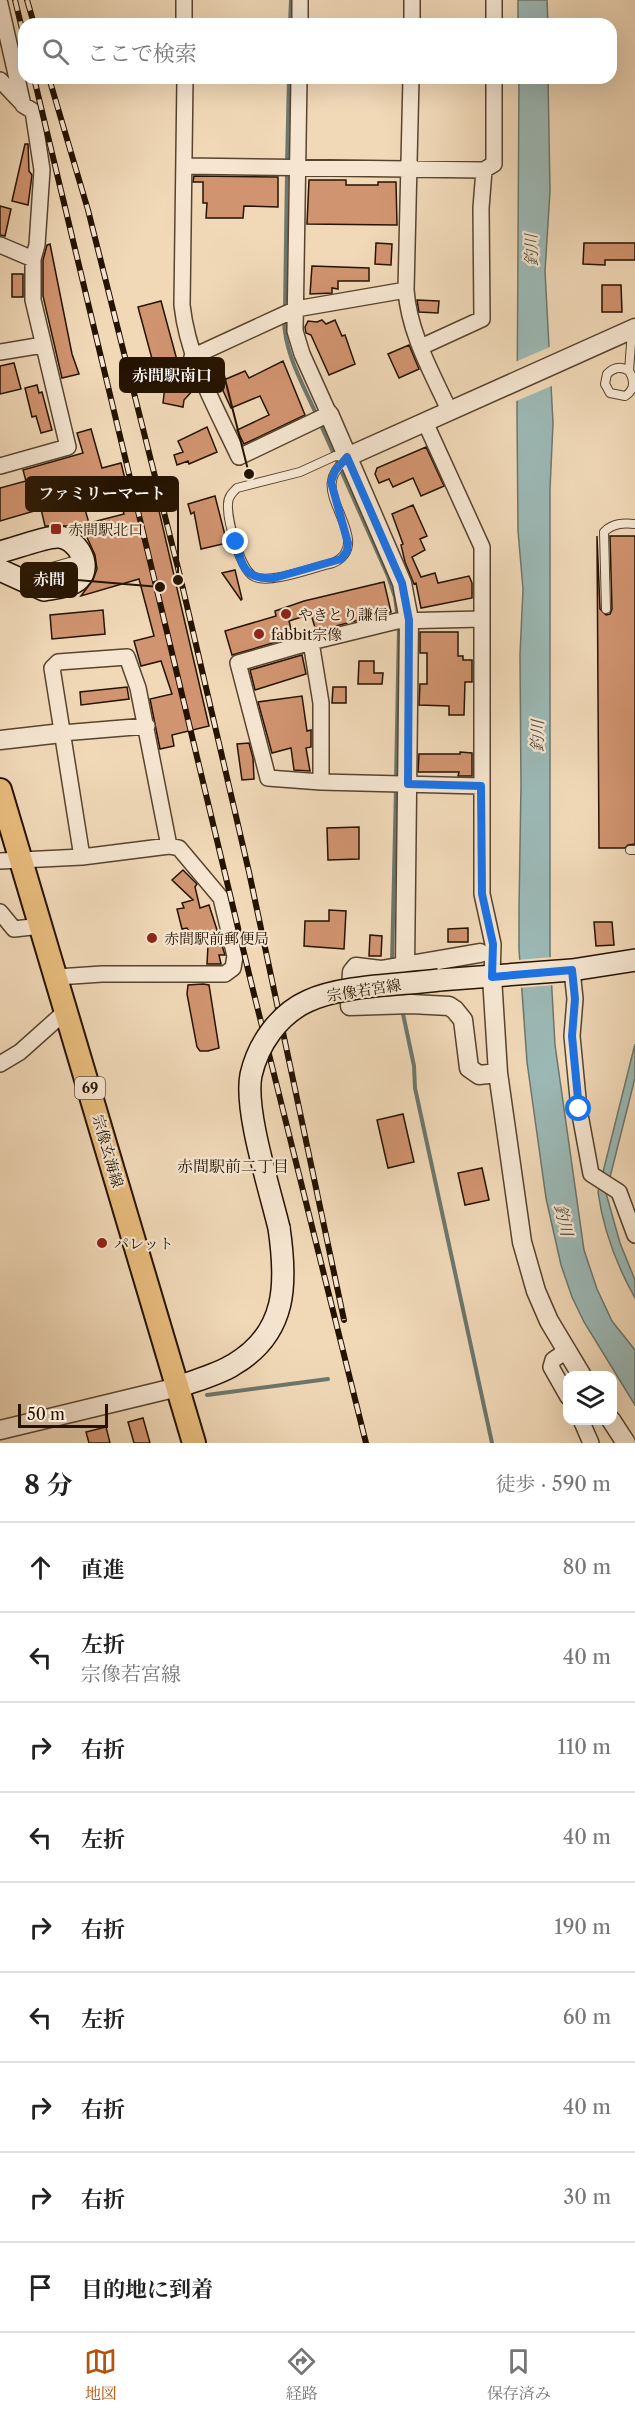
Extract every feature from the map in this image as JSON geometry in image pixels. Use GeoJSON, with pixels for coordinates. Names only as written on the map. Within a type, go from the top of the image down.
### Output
{"type":"FeatureCollection","features":[{"type":"Feature","properties":{"kind":"main road"},"geometry":{"type":"LineString","coordinates":[[0,552],[58,537],[69,540],[76,546],[83,558],[83,574],[77,581],[44,590],[0,570]]}},
{"type":"Feature","properties":{"kind":"main road","name":"宗像玄海線"},"geometry":{"type":"LineString","coordinates":[[0,790],[11,860],[41,926],[194,1443]]}},
{"type":"Feature","properties":{"kind":"main road","name":"宗像若宮線"},"geometry":{"type":"LineString","coordinates":[[178,1387],[231,1366],[247,1356],[265,1338],[280,1307],[284,1265],[279,1228],[255,1128],[251,1096],[251,1076],[261,1046],[280,1020],[309,1001],[332,993],[439,980],[570,970],[635,960]]}},
{"type":"Feature","properties":{"kind":"street"},"geometry":{"type":"LineString","coordinates":[[184,0],[184,18]]}},
{"type":"Feature","properties":{"kind":"street"},"geometry":{"type":"LineString","coordinates":[[300,0],[300,18]]}},
{"type":"Feature","properties":{"kind":"street"},"geometry":{"type":"LineString","coordinates":[[412,0],[412,18]]}},
{"type":"Feature","properties":{"kind":"street"},"geometry":{"type":"LineString","coordinates":[[494,0],[494,18]]}},
{"type":"Feature","properties":{"kind":"street"},"geometry":{"type":"LineString","coordinates":[[0,4],[18,80]]}},
{"type":"Feature","properties":{"kind":"street"},"geometry":{"type":"LineString","coordinates":[[0,80],[33,111],[42,170],[37,245],[33,259],[33,300],[68,447],[0,466]]}},
{"type":"Feature","properties":{"kind":"street"},"geometry":{"type":"LineString","coordinates":[[19,84],[24,105]]}},
{"type":"Feature","properties":{"kind":"street"},"geometry":{"type":"LineString","coordinates":[[185,84],[182,305],[185,332],[192,357],[239,457],[329,414]]}},
{"type":"Feature","properties":{"kind":"street"},"geometry":{"type":"LineString","coordinates":[[299,84],[295,331],[302,354],[402,583],[409,620],[405,965]]}},
{"type":"Feature","properties":{"kind":"street"},"geometry":{"type":"LineString","coordinates":[[411,84],[406,291],[408,310],[421,347],[450,411]]}},
{"type":"Feature","properties":{"kind":"street"},"geometry":{"type":"LineString","coordinates":[[185,166],[484,170],[494,164],[494,84]]}},
{"type":"Feature","properties":{"kind":"street"},"geometry":{"type":"LineString","coordinates":[[421,347],[482,319],[481,208],[484,170]]}},
{"type":"Feature","properties":{"kind":"street"},"geometry":{"type":"LineString","coordinates":[[0,244],[33,259]]}},
{"type":"Feature","properties":{"kind":"street"},"geometry":{"type":"LineString","coordinates":[[192,357],[296,309],[406,291]]}},
{"type":"Feature","properties":{"kind":"street"},"geometry":{"type":"LineString","coordinates":[[347,457],[634,329]]}},
{"type":"Feature","properties":{"kind":"street"},"geometry":{"type":"LineString","coordinates":[[0,352],[43,345]]}},
{"type":"Feature","properties":{"kind":"street"},"geometry":{"type":"LineString","coordinates":[[425,422],[482,547],[482,894],[498,976],[498,1074],[522,1242],[536,1290],[549,1321],[579,1371]]}},
{"type":"Feature","properties":{"kind":"street"},"geometry":{"type":"LineString","coordinates":[[481,786],[321,782],[268,778],[238,663],[311,642],[409,620],[482,619]]}},
{"type":"Feature","properties":{"kind":"street"},"geometry":{"type":"LineString","coordinates":[[311,642],[321,704],[321,782]]}},
{"type":"Feature","properties":{"kind":"street"},"geometry":{"type":"LineString","coordinates":[[82,857],[52,668],[58,662],[127,657],[138,688],[147,726],[169,846]]}},
{"type":"Feature","properties":{"kind":"street"},"geometry":{"type":"LineString","coordinates":[[0,740],[147,726]]}},
{"type":"Feature","properties":{"kind":"street"},"geometry":{"type":"LineString","coordinates":[[11,860],[82,857],[169,846],[179,848],[221,898],[235,956],[233,968],[225,974],[102,974],[57,977]]}},
{"type":"Feature","properties":{"kind":"street"},"geometry":{"type":"LineString","coordinates":[[0,912],[14,928],[41,926]]}},
{"type":"Feature","properties":{"kind":"street"},"geometry":{"type":"LineString","coordinates":[[480,953],[381,970],[356,967],[352,972],[350,1006],[411,1004],[449,1006],[456,1010],[463,1020],[469,1068],[479,1075],[498,1074]]}},
{"type":"Feature","properties":{"kind":"street"},"geometry":{"type":"LineString","coordinates":[[570,970],[575,999],[572,1036],[579,1109],[591,1174],[619,1192],[635,1235]]}},
{"type":"Feature","properties":{"kind":"street"},"geometry":{"type":"LineString","coordinates":[[0,1064],[20,1052],[67,1010]]}},
{"type":"Feature","properties":{"kind":"street"},"geometry":{"type":"LineString","coordinates":[[563,1389],[551,1366],[553,1360],[566,1351]]}},
{"type":"Feature","properties":{"kind":"street"},"geometry":{"type":"LineString","coordinates":[[0,1430],[178,1387]]}},
{"type":"Feature","properties":{"kind":"street"},"geometry":{"type":"LineString","coordinates":[[583,1425],[591,1443]]}},
{"type":"Feature","properties":{"kind":"street"},"geometry":{"type":"LineString","coordinates":[[614,1425],[626,1443]]}},
{"type":"Feature","properties":{"kind":"lane"},"geometry":{"type":"LineString","coordinates":[[629,371],[634,329]]}},
{"type":"Feature","properties":{"kind":"lane"},"geometry":{"type":"LineString","coordinates":[[334,456],[347,457],[335,471],[331,482],[348,543],[347,551],[341,559],[274,578],[253,576],[246,570],[241,560],[228,506],[231,494],[237,488],[300,472],[334,456]]}},
{"type":"Feature","properties":{"kind":"lane"},"geometry":{"type":"LineString","coordinates":[[606,609],[604,532],[619,523],[635,524]]}},
{"type":"Feature","properties":{"kind":"water"},"geometry":{"type":"Polygon","coordinates":[[[518,0],[547,0],[548,18],[518,18],[518,0]]]}},
{"type":"Feature","properties":{"kind":"water","name":"釣川"},"geometry":{"type":"Polygon","coordinates":[[[519,84],[548,84],[550,191],[545,271],[553,423],[550,489],[550,956],[555,1045],[584,1250],[597,1289],[612,1321],[635,1350],[635,1405],[617,1376],[617,1371],[614,1371],[584,1322],[561,1265],[546,1198],[527,1062],[519,949],[520,655],[523,589],[518,531],[519,84]]]}},
{"type":"Feature","properties":{"kind":"water"},"geometry":{"type":"Polygon","coordinates":[[[635,1044],[635,1078],[606,1193],[620,1243],[635,1280],[635,1298],[612,1247],[603,1219],[598,1192],[635,1044]]]}},
{"type":"Feature","properties":{"kind":"pier"},"geometry":{"type":"Polygon","coordinates":[[[552,346],[554,385],[514,402],[515,362],[552,346]]]}},
{"type":"Feature","properties":{"kind":"pier"},"geometry":{"type":"Polygon","coordinates":[[[553,957],[555,985],[519,988],[517,960],[553,957]]]}},
{"type":"Feature","properties":{"kind":"building"},"geometry":{"type":"Polygon","coordinates":[[[25,144],[28,144],[29,171],[32,175],[28,205],[12,201],[25,144]]]}},
{"type":"Feature","properties":{"kind":"building"},"geometry":{"type":"Polygon","coordinates":[[[194,176],[278,177],[278,207],[244,206],[243,218],[206,218],[207,203],[203,203],[203,182],[193,182],[194,176]]]}},
{"type":"Feature","properties":{"kind":"building"},"geometry":{"type":"Polygon","coordinates":[[[309,180],[346,180],[346,185],[378,185],[378,182],[396,182],[397,225],[307,224],[309,180]]]}},
{"type":"Feature","properties":{"kind":"building"},"geometry":{"type":"Polygon","coordinates":[[[0,206],[11,209],[5,236],[0,235],[0,206]]]}},
{"type":"Feature","properties":{"kind":"building"},"geometry":{"type":"Polygon","coordinates":[[[376,243],[392,244],[391,265],[375,264],[376,243]]]}},
{"type":"Feature","properties":{"kind":"building"},"geometry":{"type":"Polygon","coordinates":[[[584,243],[635,243],[635,260],[605,260],[605,265],[583,264],[584,243]]]}},
{"type":"Feature","properties":{"kind":"building"},"geometry":{"type":"Polygon","coordinates":[[[50,244],[72,354],[79,374],[62,378],[43,296],[43,260],[47,245],[50,244]]]}},
{"type":"Feature","properties":{"kind":"building"},"geometry":{"type":"Polygon","coordinates":[[[312,266],[369,268],[369,281],[338,281],[338,289],[332,288],[332,293],[310,294],[312,266]]]}},
{"type":"Feature","properties":{"kind":"building"},"geometry":{"type":"Polygon","coordinates":[[[12,274],[23,274],[23,297],[12,297],[12,274]]]}},
{"type":"Feature","properties":{"kind":"building"},"geometry":{"type":"Polygon","coordinates":[[[602,285],[621,285],[622,312],[602,312],[602,285]]]}},
{"type":"Feature","properties":{"kind":"building"},"geometry":{"type":"Polygon","coordinates":[[[417,300],[439,301],[438,313],[419,312],[417,300]]]}},
{"type":"Feature","properties":{"kind":"building"},"geometry":{"type":"Polygon","coordinates":[[[161,301],[181,375],[195,388],[184,400],[183,407],[163,403],[166,378],[158,381],[138,307],[161,301]]]}},
{"type":"Feature","properties":{"kind":"building"},"geometry":{"type":"Polygon","coordinates":[[[322,320],[326,324],[335,320],[342,336],[345,335],[355,364],[329,375],[305,327],[308,321],[322,320]]]}},
{"type":"Feature","properties":{"kind":"building"},"geometry":{"type":"Polygon","coordinates":[[[409,345],[419,369],[399,378],[388,354],[409,345]]]}},
{"type":"Feature","properties":{"kind":"building"},"geometry":{"type":"Polygon","coordinates":[[[283,361],[305,415],[244,444],[237,430],[269,415],[260,396],[231,408],[219,382],[245,371],[249,378],[283,361]]]}},
{"type":"Feature","properties":{"kind":"building"},"geometry":{"type":"Polygon","coordinates":[[[14,363],[21,389],[0,394],[0,366],[14,363]]]}},
{"type":"Feature","properties":{"kind":"building"},"geometry":{"type":"Polygon","coordinates":[[[37,385],[39,393],[42,392],[52,430],[41,433],[36,416],[32,417],[25,388],[37,385]]]}},
{"type":"Feature","properties":{"kind":"building"},"geometry":{"type":"Polygon","coordinates":[[[207,427],[217,452],[189,464],[188,461],[177,465],[174,455],[183,452],[178,441],[207,427]]]}},
{"type":"Feature","properties":{"kind":"building"},"geometry":{"type":"Polygon","coordinates":[[[91,429],[102,468],[121,463],[128,491],[153,485],[209,726],[172,735],[174,746],[160,749],[150,699],[172,694],[161,661],[141,666],[134,641],[154,636],[139,579],[81,596],[93,580],[97,569],[95,555],[85,533],[76,526],[45,526],[41,509],[0,521],[0,488],[26,481],[23,470],[83,453],[77,433],[91,429]],[[119,496],[84,506],[89,523],[124,514],[119,496]]]}},
{"type":"Feature","properties":{"kind":"building"},"geometry":{"type":"Polygon","coordinates":[[[426,447],[444,486],[421,496],[413,478],[393,487],[389,479],[379,483],[375,474],[377,468],[426,447]]]}},
{"type":"Feature","properties":{"kind":"building"},"geometry":{"type":"Polygon","coordinates":[[[215,496],[227,543],[201,549],[194,512],[191,514],[188,504],[215,496]]]}},
{"type":"Feature","properties":{"kind":"building"},"geometry":{"type":"Polygon","coordinates":[[[413,505],[427,536],[420,539],[425,550],[412,557],[421,577],[435,573],[438,583],[469,576],[472,583],[472,598],[421,608],[416,583],[414,584],[405,562],[401,545],[403,544],[392,514],[413,505]]]}},
{"type":"Feature","properties":{"kind":"building"},"geometry":{"type":"Polygon","coordinates":[[[597,536],[600,609],[606,615],[610,614],[612,609],[610,536],[635,536],[635,844],[625,848],[599,848],[597,536]]]}},
{"type":"Feature","properties":{"kind":"building"},"geometry":{"type":"Polygon","coordinates":[[[235,570],[242,599],[241,600],[222,573],[235,570]]]}},
{"type":"Feature","properties":{"kind":"building"},"geometry":{"type":"Polygon","coordinates":[[[384,582],[391,612],[316,631],[311,614],[289,621],[293,637],[232,655],[225,631],[276,616],[275,611],[304,601],[384,582]]]}},
{"type":"Feature","properties":{"kind":"building"},"geometry":{"type":"Polygon","coordinates":[[[103,610],[105,634],[52,639],[50,615],[103,610]]]}},
{"type":"Feature","properties":{"kind":"building"},"geometry":{"type":"Polygon","coordinates":[[[420,632],[458,632],[458,656],[463,656],[463,660],[472,660],[472,682],[465,682],[464,715],[449,715],[449,706],[419,705],[420,684],[427,684],[427,653],[420,653],[420,632]]]}},
{"type":"Feature","properties":{"kind":"building"},"geometry":{"type":"Polygon","coordinates":[[[302,655],[306,674],[255,690],[250,670],[302,655]]]}},
{"type":"Feature","properties":{"kind":"building"},"geometry":{"type":"Polygon","coordinates":[[[359,661],[374,661],[374,673],[383,673],[382,684],[358,684],[359,661]]]}},
{"type":"Feature","properties":{"kind":"building"},"geometry":{"type":"Polygon","coordinates":[[[127,687],[129,699],[81,705],[80,692],[127,687]]]}},
{"type":"Feature","properties":{"kind":"building"},"geometry":{"type":"Polygon","coordinates":[[[333,687],[346,687],[346,703],[332,703],[333,687]]]}},
{"type":"Feature","properties":{"kind":"building"},"geometry":{"type":"Polygon","coordinates":[[[302,696],[307,731],[311,730],[311,747],[306,748],[310,771],[294,770],[291,748],[272,753],[258,702],[302,696]]]}},
{"type":"Feature","properties":{"kind":"building"},"geometry":{"type":"Polygon","coordinates":[[[249,743],[253,758],[254,779],[242,780],[237,744],[249,743]]]}},
{"type":"Feature","properties":{"kind":"building"},"geometry":{"type":"Polygon","coordinates":[[[460,752],[472,753],[472,776],[458,776],[459,772],[418,772],[419,754],[460,754],[460,752]]]}},
{"type":"Feature","properties":{"kind":"building"},"geometry":{"type":"Polygon","coordinates":[[[359,827],[359,859],[328,860],[327,828],[359,827]]]}},
{"type":"Feature","properties":{"kind":"building"},"geometry":{"type":"Polygon","coordinates":[[[183,870],[197,884],[195,887],[200,908],[209,905],[225,955],[219,955],[221,964],[207,964],[208,945],[200,939],[199,933],[191,935],[187,928],[182,929],[177,909],[184,908],[182,903],[193,900],[172,880],[183,870]]]}},
{"type":"Feature","properties":{"kind":"building"},"geometry":{"type":"Polygon","coordinates":[[[329,910],[346,911],[344,949],[304,946],[305,921],[329,921],[329,910]]]}},
{"type":"Feature","properties":{"kind":"building"},"geometry":{"type":"Polygon","coordinates":[[[594,922],[612,922],[614,945],[596,946],[594,922]]]}},
{"type":"Feature","properties":{"kind":"building"},"geometry":{"type":"Polygon","coordinates":[[[468,928],[468,942],[448,942],[448,929],[468,928]]]}},
{"type":"Feature","properties":{"kind":"building"},"geometry":{"type":"Polygon","coordinates":[[[370,935],[382,936],[381,956],[369,956],[370,935]]]}},
{"type":"Feature","properties":{"kind":"building"},"geometry":{"type":"Polygon","coordinates":[[[188,985],[209,985],[219,1048],[208,1051],[200,1051],[197,1047],[187,994],[188,985]]]}},
{"type":"Feature","properties":{"kind":"building"},"geometry":{"type":"Polygon","coordinates":[[[403,1114],[414,1162],[388,1168],[377,1120],[403,1114]]]}},
{"type":"Feature","properties":{"kind":"building"},"geometry":{"type":"Polygon","coordinates":[[[482,1168],[489,1200],[465,1205],[458,1173],[482,1168]]]}},
{"type":"Feature","properties":{"kind":"building"},"geometry":{"type":"Polygon","coordinates":[[[143,1418],[150,1443],[134,1443],[128,1422],[143,1418]]]}},
{"type":"Feature","properties":{"kind":"building"},"geometry":{"type":"Polygon","coordinates":[[[106,1427],[110,1443],[89,1443],[86,1432],[106,1427]]]}},
{"type":"Feature","properties":{"kind":"waterway"},"geometry":{"type":"LineString","coordinates":[[290,18],[291,0]]}},
{"type":"Feature","properties":{"kind":"waterway"},"geometry":{"type":"LineString","coordinates":[[287,164],[289,84]]}},
{"type":"Feature","properties":{"kind":"waterway"},"geometry":{"type":"LineString","coordinates":[[285,311],[287,172]]}},
{"type":"Feature","properties":{"kind":"waterway"},"geometry":{"type":"LineString","coordinates":[[284,319],[291,357],[317,416]]}},
{"type":"Feature","properties":{"kind":"waterway"},"geometry":{"type":"LineString","coordinates":[[320,423],[388,576],[395,597],[398,619]]}},
{"type":"Feature","properties":{"kind":"waterway"},"geometry":{"type":"LineString","coordinates":[[396,780],[399,626]]}},
{"type":"Feature","properties":{"kind":"waterway"},"geometry":{"type":"LineString","coordinates":[[392,963],[396,788]]}},
{"type":"Feature","properties":{"kind":"waterway"},"geometry":{"type":"LineString","coordinates":[[402,1009],[414,1066],[415,1088],[492,1443]]}},
{"type":"Feature","properties":{"kind":"waterway"},"geometry":{"type":"LineString","coordinates":[[207,1395],[328,1379]]}},
{"type":"Feature","properties":{"kind":"railway"},"geometry":{"type":"LineString","coordinates":[[15,0],[19,18]]}},
{"type":"Feature","properties":{"kind":"railway"},"geometry":{"type":"LineString","coordinates":[[27,0],[32,18]]}},
{"type":"Feature","properties":{"kind":"railway"},"geometry":{"type":"LineString","coordinates":[[35,84],[251,982],[366,1443]]}},
{"type":"Feature","properties":{"kind":"railway"},"geometry":{"type":"LineString","coordinates":[[51,84],[88,210],[180,576],[249,872],[344,1320]]}},
{"type":"Feature","properties":{"kind":"place","name":"赤間駅南口"},"geometry":{"type":"Point","coordinates":[249,474]}},
{"type":"Feature","properties":{"kind":"place","name":"赤間駅北口"},"geometry":{"type":"Point","coordinates":[56,529]}},
{"type":"Feature","properties":{"kind":"place","name":"ファミリーマート"},"geometry":{"type":"Point","coordinates":[178,580]}},
{"type":"Feature","properties":{"kind":"place","name":"赤間"},"geometry":{"type":"Point","coordinates":[160,587]}},
{"type":"Feature","properties":{"kind":"place","name":"やきとり謙信"},"geometry":{"type":"Point","coordinates":[286,614]}},
{"type":"Feature","properties":{"kind":"place","name":"fabbit宗像"},"geometry":{"type":"Point","coordinates":[259,634]}},
{"type":"Feature","properties":{"kind":"place","name":"赤間駅前郵便局"},"geometry":{"type":"Point","coordinates":[152,938]}},
{"type":"Feature","properties":{"kind":"place","name":"パレット"},"geometry":{"type":"Point","coordinates":[102,1243]}},
{"type":"Feature","properties":{"kind":"district","name":"赤間駅前二丁目"},"geometry":{"type":"Point","coordinates":[233,1166]}},
{"type":"Feature","properties":{"kind":"route"},"geometry":{"type":"LineString","coordinates":[[236,542],[246,570],[253,576],[263,579],[341,559],[347,551],[348,543],[331,482],[335,471],[347,457],[402,583],[409,620],[408,784],[481,786],[482,894],[493,944],[492,977],[572,970],[575,999],[572,1036],[579,1109]]}}]}
